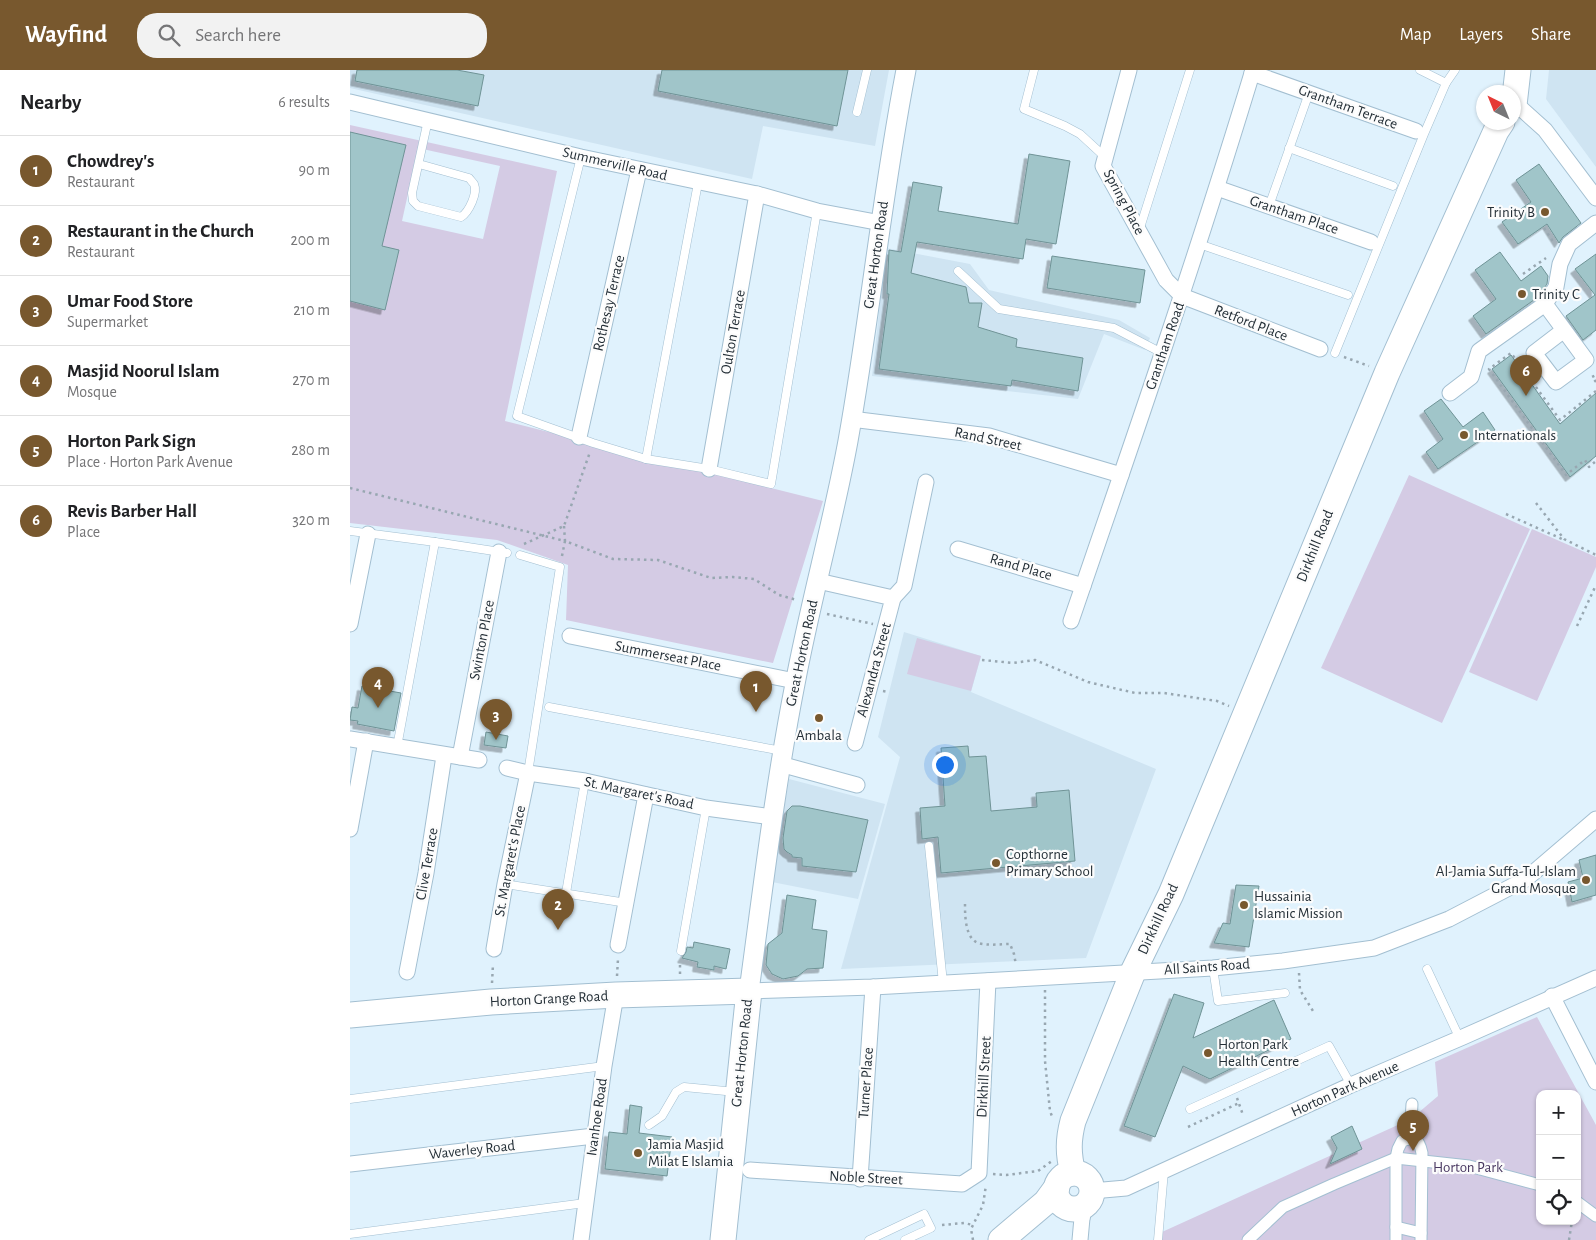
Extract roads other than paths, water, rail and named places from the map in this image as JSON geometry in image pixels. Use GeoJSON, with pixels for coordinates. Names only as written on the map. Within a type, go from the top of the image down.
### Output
{"type":"FeatureCollection","features":[{"type":"Feature","properties":{"kind":"main road"},"geometry":{"type":"LineString","coordinates":[[1515,85],[1518,70]]}},
{"type":"Feature","properties":{"kind":"main road","name":"Dirkhill Road"},"geometry":{"type":"LineString","coordinates":[[1073,1193],[1068,1139],[1073,1121],[1133,972],[1175,885],[1387,373],[1497,130]]}},
{"type":"Feature","properties":{"kind":"main road","name":"Horton Grange Road"},"geometry":{"type":"LineString","coordinates":[[350,1015],[491,1002],[616,995],[749,991]]}},
{"type":"Feature","properties":{"kind":"main road","name":"Great Horton Road"},"geometry":{"type":"LineString","coordinates":[[723,1240],[749,991]]}},
{"type":"Feature","properties":{"kind":"main road"},"geometry":{"type":"LineString","coordinates":[[1001,1240],[1046,1202],[1073,1193]]}},
{"type":"Feature","properties":{"kind":"main road"},"geometry":{"type":"LineString","coordinates":[[1008,1240],[1031,1231],[1073,1193]]}},
{"type":"Feature","properties":{"kind":"street","name":"Great Horton Road"},"geometry":{"type":"LineString","coordinates":[[749,991],[781,758],[795,682],[831,524],[851,419],[894,130],[906,70]]}},
{"type":"Feature","properties":{"kind":"street","name":"Spring Place"},"geometry":{"type":"LineString","coordinates":[[1129,70],[1103,166],[1166,280],[1182,296]]}},
{"type":"Feature","properties":{"kind":"street","name":"Grantham Terrace"},"geometry":{"type":"LineString","coordinates":[[1253,71],[1416,131]]}},
{"type":"Feature","properties":{"kind":"street","name":"Grantham Road"},"geometry":{"type":"LineString","coordinates":[[1071,621],[1182,296],[1253,71]]}},
{"type":"Feature","properties":{"kind":"street","name":"Summerville Road"},"geometry":{"type":"LineString","coordinates":[[350,102],[581,157],[757,194],[816,211],[881,223]]}},
{"type":"Feature","properties":{"kind":"street"},"geometry":{"type":"LineString","coordinates":[[1521,116],[1545,130],[1596,198]]}},
{"type":"Feature","properties":{"kind":"street","name":"Rothesay Terrace"},"geometry":{"type":"LineString","coordinates":[[586,440],[639,170]]}},
{"type":"Feature","properties":{"kind":"street","name":"Grantham Place"},"geometry":{"type":"LineString","coordinates":[[1217,188],[1371,242]]}},
{"type":"Feature","properties":{"kind":"street","name":"Oulton Terrace"},"geometry":{"type":"LineString","coordinates":[[709,469],[757,194]]}},
{"type":"Feature","properties":{"kind":"street"},"geometry":{"type":"LineString","coordinates":[[1450,393],[1471,377],[1479,351],[1545,304],[1556,287],[1560,264],[1569,244],[1596,223]]}},
{"type":"Feature","properties":{"kind":"street","name":"Retford Place"},"geometry":{"type":"LineString","coordinates":[[1182,296],[1320,350]]}},
{"type":"Feature","properties":{"kind":"street"},"geometry":{"type":"LineString","coordinates":[[1545,304],[1564,330],[1584,345],[1586,360],[1556,382],[1534,353],[1564,330]]}},
{"type":"Feature","properties":{"kind":"street","name":"Rand Street"},"geometry":{"type":"LineString","coordinates":[[851,419],[989,436],[1121,475]]}},
{"type":"Feature","properties":{"kind":"street","name":"Alexandra Street"},"geometry":{"type":"LineString","coordinates":[[855,743],[893,598],[904,586],[926,482]]}},
{"type":"Feature","properties":{"kind":"street"},"geometry":{"type":"LineString","coordinates":[[350,624],[368,534]]}},
{"type":"Feature","properties":{"kind":"street","name":"Rand Place"},"geometry":{"type":"LineString","coordinates":[[958,549],[1083,586]]}},
{"type":"Feature","properties":{"kind":"street","name":"Swinton Place"},"geometry":{"type":"LineString","coordinates":[[460,757],[503,552]]}},
{"type":"Feature","properties":{"kind":"street"},"geometry":{"type":"LineString","coordinates":[[818,581],[893,598]]}},
{"type":"Feature","properties":{"kind":"street","name":"Summerseat Place"},"geometry":{"type":"LineString","coordinates":[[570,636],[795,682]]}},
{"type":"Feature","properties":{"kind":"street"},"geometry":{"type":"LineString","coordinates":[[350,739],[444,756],[479,760]]}},
{"type":"Feature","properties":{"kind":"street"},"geometry":{"type":"LineString","coordinates":[[350,829],[366,741]]}},
{"type":"Feature","properties":{"kind":"street","name":"Clive Terrace"},"geometry":{"type":"LineString","coordinates":[[407,972],[426,873],[444,756]]}},
{"type":"Feature","properties":{"kind":"street"},"geometry":{"type":"LineString","coordinates":[[781,758],[857,784]]}},
{"type":"Feature","properties":{"kind":"street","name":"St. Margaret's Road"},"geometry":{"type":"LineString","coordinates":[[506,768],[585,781],[706,808],[772,817]]}},
{"type":"Feature","properties":{"kind":"street","name":"St. Margaret's Place"},"geometry":{"type":"LineString","coordinates":[[494,949],[505,884],[528,773]]}},
{"type":"Feature","properties":{"kind":"street"},"geometry":{"type":"LineString","coordinates":[[618,945],[646,795]]}},
{"type":"Feature","properties":{"kind":"street","name":"All Saints Road"},"geometry":{"type":"LineString","coordinates":[[749,991],[943,984],[1213,968],[1374,948],[1449,919],[1526,879],[1596,818]]}},
{"type":"Feature","properties":{"kind":"street","name":"Horton Park Avenue"},"geometry":{"type":"LineString","coordinates":[[1073,1193],[1126,1188],[1351,1085],[1408,1066],[1460,1039],[1552,996],[1596,978]]}},
{"type":"Feature","properties":{"kind":"street","name":"Dirkhill Street"},"geometry":{"type":"LineString","coordinates":[[979,1173],[988,981]]}},
{"type":"Feature","properties":{"kind":"street","name":"Turner Place"},"geometry":{"type":"LineString","coordinates":[[860,1179],[873,987]]}},
{"type":"Feature","properties":{"kind":"street","name":"Ivanhoe Road"},"geometry":{"type":"LineString","coordinates":[[581,1240],[604,1066],[616,995]]}},
{"type":"Feature","properties":{"kind":"street"},"geometry":{"type":"LineString","coordinates":[[1552,996],[1596,1082]]}},
{"type":"Feature","properties":{"kind":"street"},"geometry":{"type":"LineString","coordinates":[[1410,1138],[1412,1104]]}},
{"type":"Feature","properties":{"kind":"street","name":"Waverley Road"},"geometry":{"type":"LineString","coordinates":[[350,1164],[594,1136]]}},
{"type":"Feature","properties":{"kind":"street"},"geometry":{"type":"LineString","coordinates":[[1396,1227],[1421,1237],[1422,1153],[1420,1144],[1410,1138],[1402,1141],[1396,1158],[1396,1227],[1396,1240]]}},
{"type":"Feature","properties":{"kind":"street"},"geometry":{"type":"LineString","coordinates":[[1248,1240],[1283,1207],[1396,1158],[1470,1166],[1536,1184]]}},
{"type":"Feature","properties":{"kind":"street","name":"Noble Street"},"geometry":{"type":"LineString","coordinates":[[750,1170],[860,1179],[962,1184],[979,1173]]}},
{"type":"Feature","properties":{"kind":"street"},"geometry":{"type":"LineString","coordinates":[[1073,1193],[1080,1240]]}},
{"type":"Feature","properties":{"kind":"street"},"geometry":{"type":"LineString","coordinates":[[1581,1205],[1596,1216]]}},
{"type":"Feature","properties":{"kind":"lane"},"geometry":{"type":"LineString","coordinates":[[857,112],[867,70]]}},
{"type":"Feature","properties":{"kind":"lane"},"geometry":{"type":"LineString","coordinates":[[1034,70],[1024,109],[1080,134],[1105,157]]}},
{"type":"Feature","properties":{"kind":"lane"},"geometry":{"type":"LineString","coordinates":[[1139,231],[1190,70]]}},
{"type":"Feature","properties":{"kind":"lane"},"geometry":{"type":"LineString","coordinates":[[1420,70],[1446,83]]}},
{"type":"Feature","properties":{"kind":"lane"},"geometry":{"type":"LineString","coordinates":[[1335,354],[1446,83],[1455,70]]}},
{"type":"Feature","properties":{"kind":"lane"},"geometry":{"type":"LineString","coordinates":[[1269,206],[1309,93]]}},
{"type":"Feature","properties":{"kind":"lane"},"geometry":{"type":"LineString","coordinates":[[419,164],[469,178],[475,188],[467,213],[461,216],[418,206],[413,201],[412,193],[428,120]]}},
{"type":"Feature","properties":{"kind":"lane"},"geometry":{"type":"LineString","coordinates":[[1290,148],[1393,186]]}},
{"type":"Feature","properties":{"kind":"lane"},"geometry":{"type":"LineString","coordinates":[[581,157],[517,416],[646,458],[709,469],[771,484],[816,211]]}},
{"type":"Feature","properties":{"kind":"lane"},"geometry":{"type":"LineString","coordinates":[[646,458],[698,183]]}},
{"type":"Feature","properties":{"kind":"lane"},"geometry":{"type":"LineString","coordinates":[[1199,244],[1348,295]]}},
{"type":"Feature","properties":{"kind":"lane"},"geometry":{"type":"LineString","coordinates":[[958,271],[999,310],[1114,328],[1162,353]]}},
{"type":"Feature","properties":{"kind":"lane"},"geometry":{"type":"LineString","coordinates":[[350,531],[503,552]]}},
{"type":"Feature","properties":{"kind":"lane"},"geometry":{"type":"LineString","coordinates":[[397,747],[435,542]]}},
{"type":"Feature","properties":{"kind":"lane"},"geometry":{"type":"LineString","coordinates":[[520,555],[560,567],[528,773]]}},
{"type":"Feature","properties":{"kind":"lane"},"geometry":{"type":"LineString","coordinates":[[549,707],[781,758]]}},
{"type":"Feature","properties":{"kind":"lane"},"geometry":{"type":"LineString","coordinates":[[566,893],[585,781]]}},
{"type":"Feature","properties":{"kind":"lane"},"geometry":{"type":"LineString","coordinates":[[681,951],[706,808]]}},
{"type":"Feature","properties":{"kind":"lane"},"geometry":{"type":"LineString","coordinates":[[929,846],[943,984]]}},
{"type":"Feature","properties":{"kind":"lane"},"geometry":{"type":"LineString","coordinates":[[505,884],[626,903]]}},
{"type":"Feature","properties":{"kind":"lane"},"geometry":{"type":"LineString","coordinates":[[1213,968],[1218,1001],[1285,993]]}},
{"type":"Feature","properties":{"kind":"lane"},"geometry":{"type":"LineString","coordinates":[[1427,969],[1460,1039]]}},
{"type":"Feature","properties":{"kind":"lane"},"geometry":{"type":"LineString","coordinates":[[1190,1109],[1329,1046],[1351,1085]]}},
{"type":"Feature","properties":{"kind":"lane"},"geometry":{"type":"LineString","coordinates":[[350,1099],[604,1066]]}},
{"type":"Feature","properties":{"kind":"lane"},"geometry":{"type":"LineString","coordinates":[[649,1125],[662,1116],[676,1092],[684,1087],[738,1092]]}},
{"type":"Feature","properties":{"kind":"lane"},"geometry":{"type":"LineString","coordinates":[[1158,1240],[1164,1171]]}},
{"type":"Feature","properties":{"kind":"lane"},"geometry":{"type":"LineString","coordinates":[[350,1234],[585,1203]]}},
{"type":"Feature","properties":{"kind":"lane"},"geometry":{"type":"LineString","coordinates":[[869,1240],[924,1214],[931,1228],[904,1240]]}},
{"type":"Feature","properties":{"kind":"place","name":"Trinity B"},"geometry":{"type":"Point","coordinates":[1545,212]}},
{"type":"Feature","properties":{"kind":"place","name":"Trinity C"},"geometry":{"type":"Point","coordinates":[1522,294]}},
{"type":"Feature","properties":{"kind":"place","name":"Revis Barber Hall"},"geometry":{"type":"Point","coordinates":[1526,396]}},
{"type":"Feature","properties":{"kind":"place","name":"Internationals"},"geometry":{"type":"Point","coordinates":[1464,435]}},
{"type":"Feature","properties":{"kind":"place","name":"Masjid Noorul Islam"},"geometry":{"type":"Point","coordinates":[378,708]}},
{"type":"Feature","properties":{"kind":"place","name":"Chowdrey's"},"geometry":{"type":"Point","coordinates":[756,712]}},
{"type":"Feature","properties":{"kind":"place","name":"Ambala"},"geometry":{"type":"Point","coordinates":[819,718]}},
{"type":"Feature","properties":{"kind":"place","name":"Umar Food Store"},"geometry":{"type":"Point","coordinates":[496,740]}},
{"type":"Feature","properties":{"kind":"place","name":"Copthorne Primary School"},"geometry":{"type":"Point","coordinates":[996,863]}},
{"type":"Feature","properties":{"kind":"place","name":"Al-Jamia Suffa-Tul-Islam Grand Mosque"},"geometry":{"type":"Point","coordinates":[1586,880]}},
{"type":"Feature","properties":{"kind":"place","name":"Hussainia Islamic Mission"},"geometry":{"type":"Point","coordinates":[1244,905]}},
{"type":"Feature","properties":{"kind":"place","name":"Restaurant in the Church"},"geometry":{"type":"Point","coordinates":[558,930]}},
{"type":"Feature","properties":{"kind":"place","name":"Horton Park Health Centre"},"geometry":{"type":"Point","coordinates":[1208,1053]}},
{"type":"Feature","properties":{"kind":"place","name":"Horton Park Sign"},"geometry":{"type":"Point","coordinates":[1413,1151]}},
{"type":"Feature","properties":{"kind":"place","name":"Jamia Masjid Milat E Islamia"},"geometry":{"type":"Point","coordinates":[638,1153]}},
{"type":"Feature","properties":{"kind":"park label","name":"Horton Park"},"geometry":{"type":"Point","coordinates":[1468,1167]}}]}
